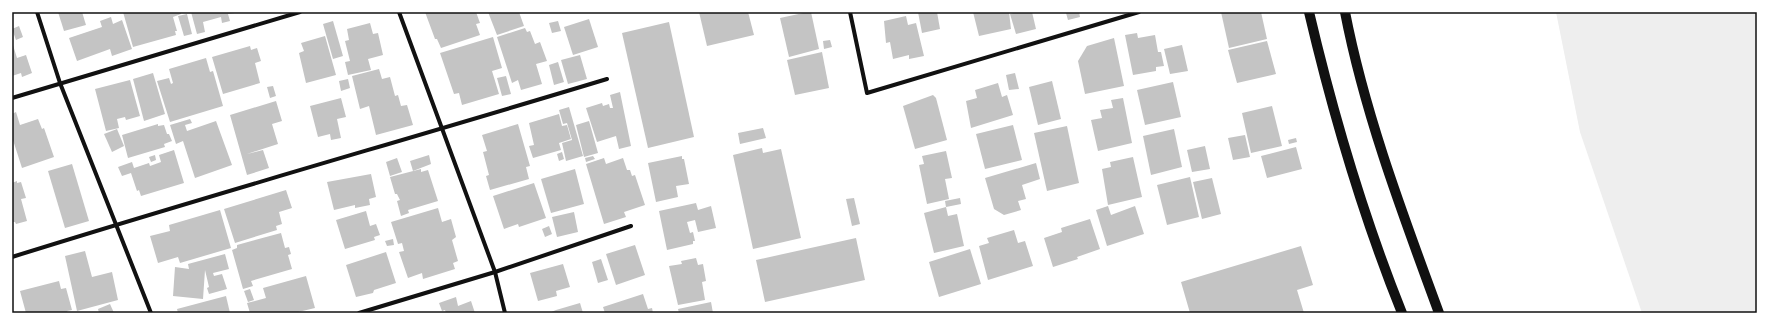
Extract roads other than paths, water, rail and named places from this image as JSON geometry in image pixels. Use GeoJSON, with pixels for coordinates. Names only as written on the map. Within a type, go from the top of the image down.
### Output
{"type":"FeatureCollection","features":[{"type":"Feature","properties":{"kind":"main road"},"geometry":{"type":"LineString","coordinates":[[1309,12],[1323,71],[1356,182],[1392,289],[1402,313]]}},
{"type":"Feature","properties":{"kind":"main road"},"geometry":{"type":"LineString","coordinates":[[1345,12],[1366,97],[1390,175],[1439,313]]}},
{"type":"Feature","properties":{"kind":"street"},"geometry":{"type":"LineString","coordinates":[[37,12],[60,83],[151,313]]}},
{"type":"Feature","properties":{"kind":"street"},"geometry":{"type":"LineString","coordinates":[[12,98],[300,12]]}},
{"type":"Feature","properties":{"kind":"street"},"geometry":{"type":"LineString","coordinates":[[399,12],[494,272],[505,313]]}},
{"type":"Feature","properties":{"kind":"street"},"geometry":{"type":"LineString","coordinates":[[850,12],[867,92],[1139,12]]}},
{"type":"Feature","properties":{"kind":"street"},"geometry":{"type":"LineString","coordinates":[[12,257],[116,224],[442,129],[607,79]]}},
{"type":"Feature","properties":{"kind":"street"},"geometry":{"type":"LineString","coordinates":[[359,313],[494,272],[632,226]]}}]}
